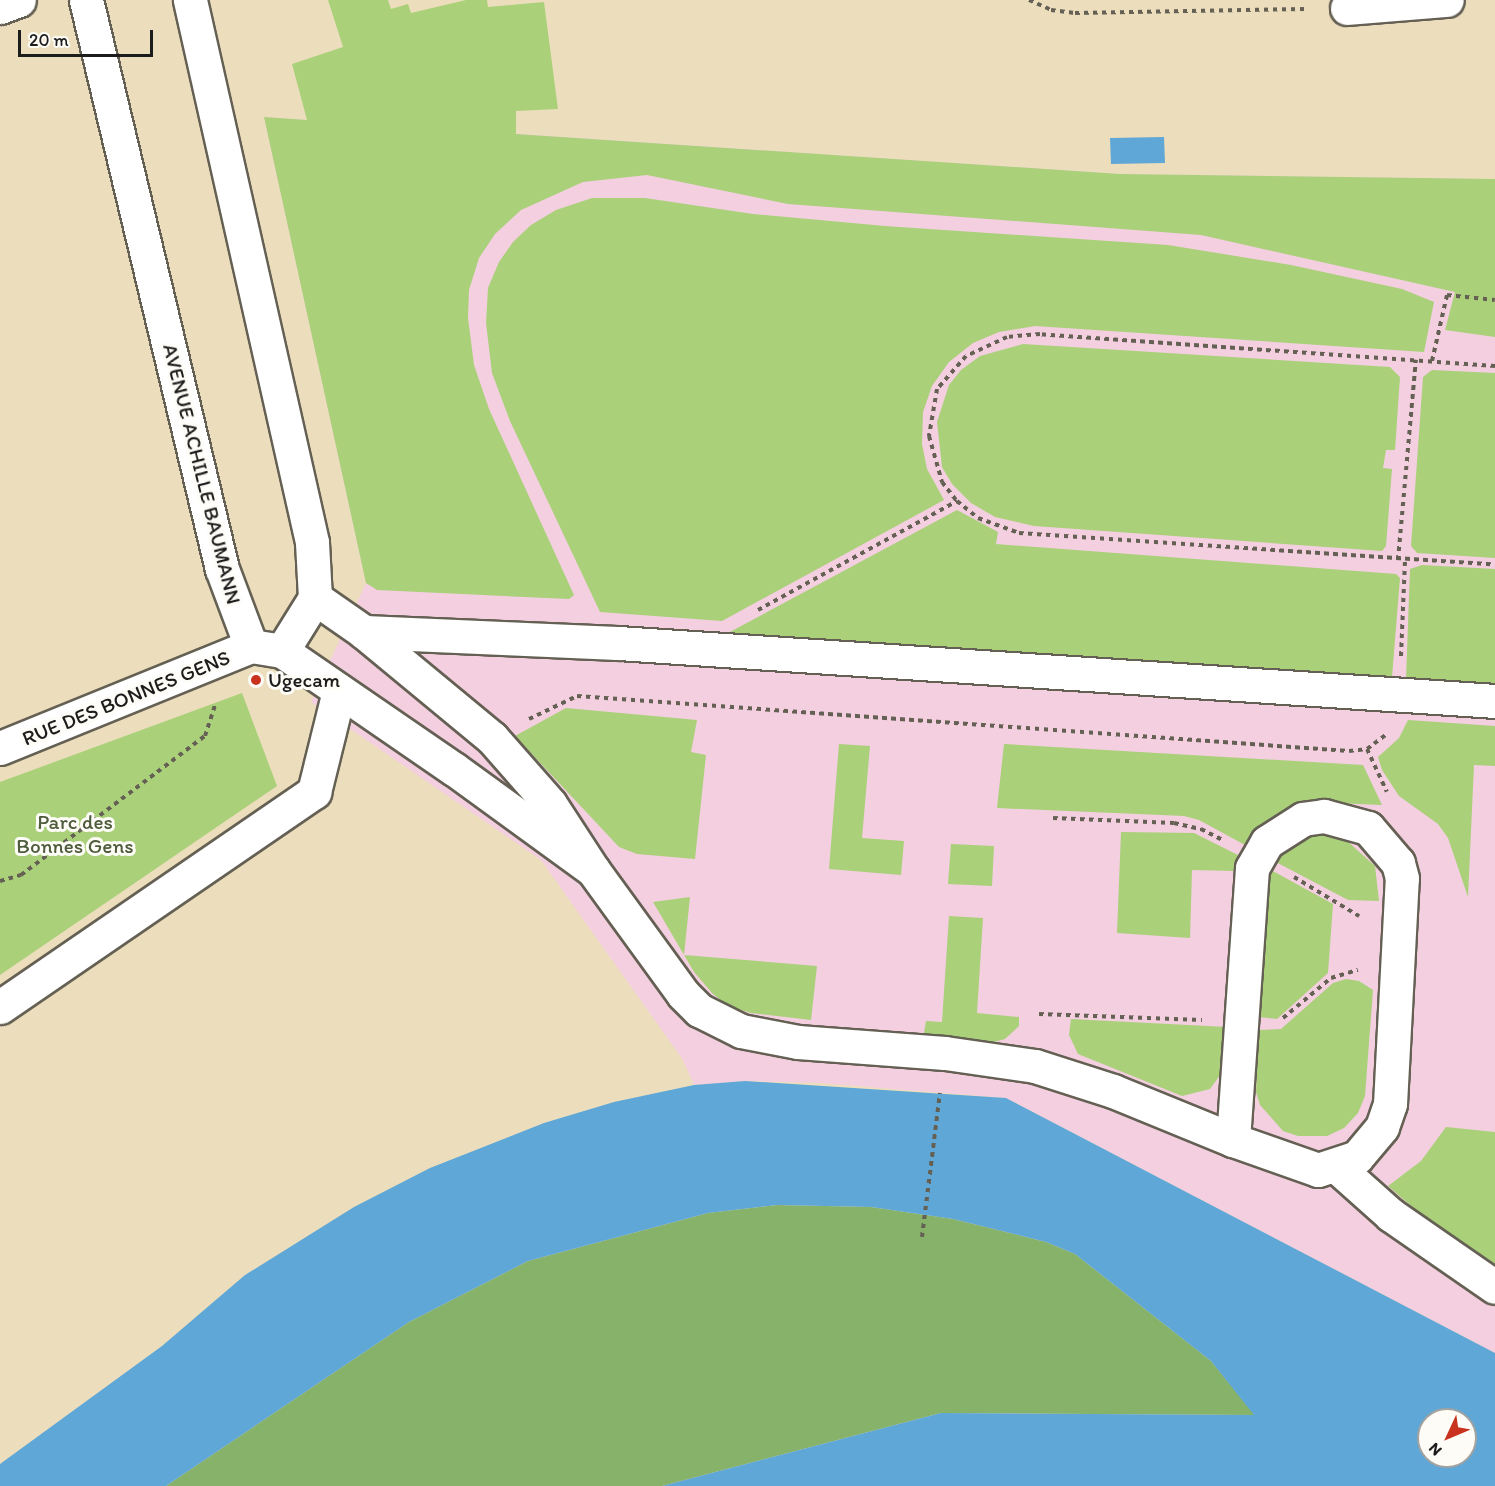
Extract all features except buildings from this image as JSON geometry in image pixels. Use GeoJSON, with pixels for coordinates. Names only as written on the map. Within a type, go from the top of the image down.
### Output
{"type":"FeatureCollection","features":[{"type":"Feature","properties":{"kind":"street"},"geometry":{"type":"LineString","coordinates":[[0,7],[19,0]]}},
{"type":"Feature","properties":{"kind":"street","name":"AVENUE ACHILLE BAUMANN"},"geometry":{"type":"LineString","coordinates":[[86,0],[222,569],[266,649]]}},
{"type":"Feature","properties":{"kind":"street"},"geometry":{"type":"LineString","coordinates":[[190,0],[312,542],[315,598],[266,649],[339,691],[593,870]]}},
{"type":"Feature","properties":{"kind":"street"},"geometry":{"type":"LineString","coordinates":[[1347,8],[1447,0]]}},
{"type":"Feature","properties":{"kind":"street"},"geometry":{"type":"LineString","coordinates":[[315,598],[364,632],[492,738],[550,804],[593,870],[683,994],[719,1022],[741,1031],[798,1042],[945,1053],[1035,1066],[1113,1091],[1233,1140],[1318,1170],[1336,1166],[1357,1157],[1372,1143],[1390,1104],[1402,878],[1398,863],[1385,844],[1368,828],[1346,819],[1303,819],[1285,828],[1268,842],[1252,868],[1233,1140]]}},
{"type":"Feature","properties":{"kind":"street"},"geometry":{"type":"LineString","coordinates":[[364,632],[618,643],[1495,702]]}},
{"type":"Feature","properties":{"kind":"street","name":"RUE DES BONNES GENS"},"geometry":{"type":"LineString","coordinates":[[0,748],[207,667],[266,649]]}},
{"type":"Feature","properties":{"kind":"street"},"geometry":{"type":"LineString","coordinates":[[0,1007],[314,792],[339,691]]}},
{"type":"Feature","properties":{"kind":"street"},"geometry":{"type":"LineString","coordinates":[[1336,1166],[1390,1215],[1495,1287]]}},
{"type":"Feature","properties":{"kind":"path"},"geometry":{"type":"LineString","coordinates":[[1029,0],[1051,10],[1075,13],[1347,8]]}},
{"type":"Feature","properties":{"kind":"path"},"geometry":{"type":"LineString","coordinates":[[1432,361],[1447,295],[1495,300]]}},
{"type":"Feature","properties":{"kind":"path"},"geometry":{"type":"LineString","coordinates":[[1495,366],[1040,334],[1007,337],[966,356],[937,389],[929,436],[933,461],[942,482],[957,501],[978,518],[1019,533],[1405,561],[1495,565]]}},
{"type":"Feature","properties":{"kind":"path"},"geometry":{"type":"LineString","coordinates":[[1398,560],[1416,360]]}},
{"type":"Feature","properties":{"kind":"path"},"geometry":{"type":"LineString","coordinates":[[752,613],[957,501]]}},
{"type":"Feature","properties":{"kind":"path"},"geometry":{"type":"LineString","coordinates":[[492,738],[577,696],[1348,751],[1366,749],[1383,739],[1394,718],[1398,694],[1405,561]]}},
{"type":"Feature","properties":{"kind":"path"},"geometry":{"type":"LineString","coordinates":[[0,881],[21,875],[205,736],[219,693],[207,667]]}},
{"type":"Feature","properties":{"kind":"path"},"geometry":{"type":"LineString","coordinates":[[922,1237],[945,1053]]}},
{"type":"Feature","properties":{"kind":"shaded area"},"geometry":{"type":"Polygon","coordinates":[[[264,117],[1120,174],[1495,179],[1495,1353],[1006,1098],[818,1083],[745,1081],[694,1085],[683,1060],[541,860],[311,702],[366,583],[264,117]]]}},
{"type":"Feature","properties":{"kind":"green space"},"geometry":{"type":"Polygon","coordinates":[[[328,0],[388,0],[391,9],[408,4],[411,13],[466,0],[487,0],[488,7],[544,2],[558,109],[516,111],[516,134],[1120,174],[1495,179],[1495,337],[1445,330],[1455,292],[1201,235],[788,204],[647,175],[583,182],[521,210],[495,234],[479,258],[469,290],[468,318],[474,365],[489,409],[574,595],[569,599],[377,590],[366,583],[264,117],[307,120],[292,64],[343,47],[328,0]]]}},
{"type":"Feature","properties":{"kind":"green space"},"geometry":{"type":"Polygon","coordinates":[[[592,198],[645,198],[753,214],[885,226],[1168,245],[1291,265],[1402,289],[1434,302],[1424,352],[1035,326],[999,332],[973,343],[949,362],[932,386],[923,412],[922,444],[927,469],[944,500],[722,621],[600,612],[510,421],[492,373],[486,323],[488,288],[499,262],[513,242],[531,225],[556,210],[592,198]]]}},
{"type":"Feature","properties":{"kind":"green space"},"geometry":{"type":"Polygon","coordinates":[[[1023,344],[1390,367],[1400,377],[1395,450],[1386,450],[1383,468],[1392,469],[1386,546],[1382,551],[1034,526],[995,517],[971,503],[952,484],[942,467],[937,422],[949,385],[961,370],[980,356],[1023,344]]]}},
{"type":"Feature","properties":{"kind":"green space"},"geometry":{"type":"Polygon","coordinates":[[[1432,370],[1495,373],[1495,558],[1417,553],[1411,546],[1423,377],[1432,370]]]}},
{"type":"Feature","properties":{"kind":"green space"},"geometry":{"type":"Polygon","coordinates":[[[957,510],[998,532],[996,544],[1396,574],[1400,578],[1392,677],[728,633],[957,510]]]}},
{"type":"Feature","properties":{"kind":"green space"},"geometry":{"type":"Polygon","coordinates":[[[1422,565],[1495,569],[1495,686],[1406,679],[1410,569],[1422,565]]]}},
{"type":"Feature","properties":{"kind":"green space","name":"Parc des Bonnes Gens"},"geometry":{"type":"Polygon","coordinates":[[[242,693],[277,786],[0,975],[0,782],[242,693]]]}},
{"type":"Feature","properties":{"kind":"green space"},"geometry":{"type":"Polygon","coordinates":[[[566,708],[697,720],[691,752],[706,755],[695,859],[637,854],[619,847],[515,736],[566,708]]]}},
{"type":"Feature","properties":{"kind":"green space"},"geometry":{"type":"Polygon","coordinates":[[[1408,720],[1495,726],[1495,766],[1474,765],[1468,897],[1448,838],[1438,824],[1399,796],[1382,770],[1378,757],[1399,738],[1408,720]]]}},
{"type":"Feature","properties":{"kind":"green space"},"geometry":{"type":"Polygon","coordinates":[[[839,744],[870,746],[862,838],[904,841],[901,875],[829,869],[839,744]]]}},
{"type":"Feature","properties":{"kind":"green space"},"geometry":{"type":"Polygon","coordinates":[[[1004,744],[1363,765],[1382,805],[1311,802],[1286,809],[1264,823],[1245,845],[1199,820],[1184,816],[997,808],[1004,744]]]}},
{"type":"Feature","properties":{"kind":"green space"},"geometry":{"type":"Polygon","coordinates":[[[1121,832],[1194,833],[1238,855],[1234,871],[1192,870],[1190,938],[1117,933],[1121,832]]]}},
{"type":"Feature","properties":{"kind":"green space"},"geometry":{"type":"Polygon","coordinates":[[[1326,834],[1346,840],[1375,866],[1379,901],[1348,900],[1274,861],[1286,848],[1305,838],[1326,834]]]}},
{"type":"Feature","properties":{"kind":"green space"},"geometry":{"type":"Polygon","coordinates":[[[951,844],[994,846],[992,886],[948,884],[951,844]]]}},
{"type":"Feature","properties":{"kind":"green space"},"geometry":{"type":"Polygon","coordinates":[[[1271,870],[1333,904],[1328,973],[1277,1019],[1259,1017],[1266,880],[1271,870]]]}},
{"type":"Feature","properties":{"kind":"green space"},"geometry":{"type":"Polygon","coordinates":[[[690,897],[684,955],[653,902],[690,897]]]}},
{"type":"Feature","properties":{"kind":"green space"},"geometry":{"type":"Polygon","coordinates":[[[949,916],[983,918],[977,1013],[1019,1017],[1019,1026],[1005,1039],[994,1042],[924,1033],[926,1021],[942,1022],[949,916]]]}},
{"type":"Feature","properties":{"kind":"green space"},"geometry":{"type":"Polygon","coordinates":[[[684,955],[817,966],[811,1020],[751,1013],[728,1006],[712,993],[694,972],[684,955]]]}},
{"type":"Feature","properties":{"kind":"green space"},"geometry":{"type":"Polygon","coordinates":[[[1346,979],[1359,981],[1373,990],[1365,1096],[1358,1113],[1344,1128],[1327,1136],[1298,1136],[1283,1131],[1260,1105],[1256,1092],[1258,1030],[1281,1029],[1333,983],[1346,979]]]}},
{"type":"Feature","properties":{"kind":"green space"},"geometry":{"type":"Polygon","coordinates":[[[1071,1019],[1227,1027],[1226,1067],[1210,1089],[1182,1096],[1078,1054],[1069,1035],[1071,1019]]]}},
{"type":"Feature","properties":{"kind":"green space"},"geometry":{"type":"Polygon","coordinates":[[[1446,1127],[1495,1132],[1495,1264],[1418,1212],[1388,1186],[1421,1161],[1446,1127]]]}},
{"type":"Feature","properties":{"kind":"green space"},"geometry":{"type":"Polygon","coordinates":[[[777,1205],[871,1207],[953,1219],[1046,1242],[1075,1254],[1211,1361],[1255,1415],[941,1413],[662,1486],[166,1486],[409,1322],[528,1261],[708,1213],[777,1205]]]}},
{"type":"Feature","properties":{"kind":"water"},"geometry":{"type":"Polygon","coordinates":[[[1164,137],[1165,163],[1111,164],[1110,138],[1164,137]]]}},
{"type":"Feature","properties":{"kind":"water"},"geometry":{"type":"Polygon","coordinates":[[[745,1081],[1006,1098],[1495,1353],[1495,1486],[662,1486],[941,1413],[1254,1415],[1211,1361],[1075,1254],[1046,1242],[953,1219],[871,1207],[777,1205],[708,1213],[528,1261],[409,1322],[166,1486],[0,1486],[0,1464],[162,1346],[245,1275],[354,1207],[430,1168],[544,1123],[614,1102],[694,1085],[745,1081]]]}},
{"type":"Feature","properties":{"kind":"place","name":"Ugecam"},"geometry":{"type":"Point","coordinates":[256,680]}}]}
